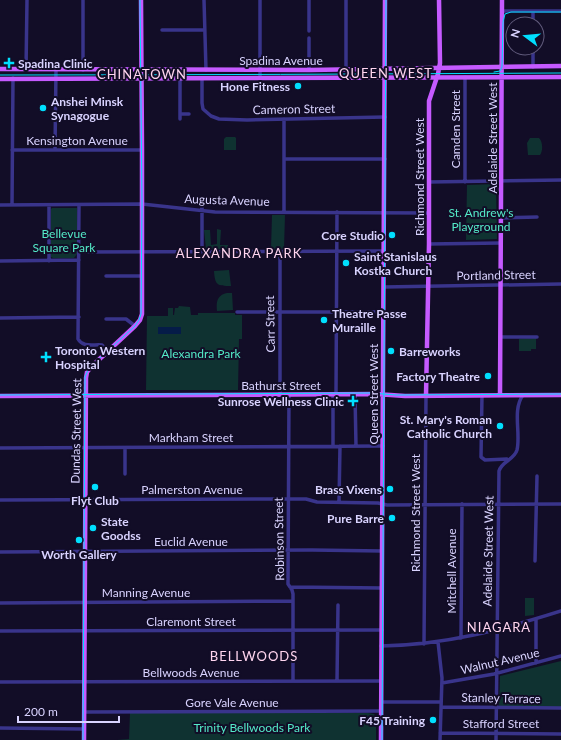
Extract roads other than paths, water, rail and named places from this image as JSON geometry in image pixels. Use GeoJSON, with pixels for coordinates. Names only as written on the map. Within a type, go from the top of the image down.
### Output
{"type":"FeatureCollection","features":[{"type":"Feature","properties":{"kind":"main road","name":"Dundas Street West"},"geometry":{"type":"LineString","coordinates":[[84,740],[87,372],[139,322],[142,314],[141,0]]}},
{"type":"Feature","properties":{"kind":"main road","name":"Queen Street West"},"geometry":{"type":"LineString","coordinates":[[381,740],[385,0]]}},
{"type":"Feature","properties":{"kind":"main road","name":"Richmond Street West"},"geometry":{"type":"LineString","coordinates":[[426,396],[429,285],[429,101],[440,68],[439,0]]}},
{"type":"Feature","properties":{"kind":"main road","name":"Adelaide Street West"},"geometry":{"type":"LineString","coordinates":[[500,395],[502,0]]}},
{"type":"Feature","properties":{"kind":"main road","name":"Spadina Avenue"},"geometry":{"type":"LineString","coordinates":[[0,69],[309,70],[561,66]]}},
{"type":"Feature","properties":{"kind":"main road","name":"Spadina Avenue"},"geometry":{"type":"LineString","coordinates":[[0,79],[561,77]]}},
{"type":"Feature","properties":{"kind":"main road","name":"Bathurst Street"},"geometry":{"type":"LineString","coordinates":[[0,396],[335,394],[426,396],[561,395]]}},
{"type":"Feature","properties":{"kind":"street"},"geometry":{"type":"LineString","coordinates":[[26,70],[27,0]]}},
{"type":"Feature","properties":{"kind":"street"},"geometry":{"type":"LineString","coordinates":[[83,0],[83,70]]}},
{"type":"Feature","properties":{"kind":"street"},"geometry":{"type":"LineString","coordinates":[[204,0],[206,70]]}},
{"type":"Feature","properties":{"kind":"street"},"geometry":{"type":"LineString","coordinates":[[260,0],[260,78]]}},
{"type":"Feature","properties":{"kind":"street"},"geometry":{"type":"LineString","coordinates":[[308,31],[309,0]]}},
{"type":"Feature","properties":{"kind":"street"},"geometry":{"type":"LineString","coordinates":[[346,0],[346,69]]}},
{"type":"Feature","properties":{"kind":"street"},"geometry":{"type":"LineString","coordinates":[[502,11],[561,11]]}},
{"type":"Feature","properties":{"kind":"street"},"geometry":{"type":"LineString","coordinates":[[533,11],[533,16]]}},
{"type":"Feature","properties":{"kind":"street"},"geometry":{"type":"LineString","coordinates":[[162,30],[204,30]]}},
{"type":"Feature","properties":{"kind":"street"},"geometry":{"type":"LineString","coordinates":[[309,38],[309,70]]}},
{"type":"Feature","properties":{"kind":"street"},"geometry":{"type":"LineString","coordinates":[[533,56],[533,67]]}},
{"type":"Feature","properties":{"kind":"street"},"geometry":{"type":"LineString","coordinates":[[55,150],[56,70]]}},
{"type":"Feature","properties":{"kind":"street","name":"Camden Street"},"geometry":{"type":"LineString","coordinates":[[464,182],[465,77]]}},
{"type":"Feature","properties":{"kind":"street"},"geometry":{"type":"LineString","coordinates":[[12,205],[13,78]]}},
{"type":"Feature","properties":{"kind":"street"},"geometry":{"type":"LineString","coordinates":[[180,78],[180,119]]}},
{"type":"Feature","properties":{"kind":"street","name":"Cameron Street"},"geometry":{"type":"LineString","coordinates":[[202,78],[202,103],[205,112],[215,118],[226,120],[284,120],[385,117]]}},
{"type":"Feature","properties":{"kind":"street"},"geometry":{"type":"LineString","coordinates":[[181,114],[189,114]]}},
{"type":"Feature","properties":{"kind":"street"},"geometry":{"type":"LineString","coordinates":[[284,120],[284,212]]}},
{"type":"Feature","properties":{"kind":"street","name":"Kensington Avenue"},"geometry":{"type":"LineString","coordinates":[[12,150],[142,150]]}},
{"type":"Feature","properties":{"kind":"street"},"geometry":{"type":"LineString","coordinates":[[284,159],[385,158]]}},
{"type":"Feature","properties":{"kind":"street"},"geometry":{"type":"LineString","coordinates":[[429,182],[561,180]]}},
{"type":"Feature","properties":{"kind":"street"},"geometry":{"type":"LineString","coordinates":[[202,201],[202,252]]}},
{"type":"Feature","properties":{"kind":"street"},"geometry":{"type":"LineString","coordinates":[[79,204],[78,339],[85,345],[102,345],[108,351]]}},
{"type":"Feature","properties":{"kind":"street","name":"Augusta Avenue"},"geometry":{"type":"LineString","coordinates":[[0,205],[142,204],[202,211],[429,213]]}},
{"type":"Feature","properties":{"kind":"street"},"geometry":{"type":"LineString","coordinates":[[49,205],[49,261]]}},
{"type":"Feature","properties":{"kind":"street"},"geometry":{"type":"LineString","coordinates":[[333,446],[337,212]]}},
{"type":"Feature","properties":{"kind":"street"},"geometry":{"type":"LineString","coordinates":[[501,218],[537,217]]}},
{"type":"Feature","properties":{"kind":"street"},"geometry":{"type":"LineString","coordinates":[[429,244],[501,244]]}},
{"type":"Feature","properties":{"kind":"street"},"geometry":{"type":"LineString","coordinates":[[79,252],[384,252]]}},
{"type":"Feature","properties":{"kind":"street","name":"Carr Street"},"geometry":{"type":"LineString","coordinates":[[280,252],[280,395]]}},
{"type":"Feature","properties":{"kind":"street"},"geometry":{"type":"LineString","coordinates":[[0,261],[79,260]]}},
{"type":"Feature","properties":{"kind":"street"},"geometry":{"type":"LineString","coordinates":[[106,276],[142,276]]}},
{"type":"Feature","properties":{"kind":"street","name":"Portland Street"},"geometry":{"type":"LineString","coordinates":[[384,287],[429,285],[561,284]]}},
{"type":"Feature","properties":{"kind":"street"},"geometry":{"type":"LineString","coordinates":[[237,312],[384,312]]}},
{"type":"Feature","properties":{"kind":"street"},"geometry":{"type":"LineString","coordinates":[[0,318],[78,317]]}},
{"type":"Feature","properties":{"kind":"street"},"geometry":{"type":"LineString","coordinates":[[106,319],[126,319],[135,326]]}},
{"type":"Feature","properties":{"kind":"street"},"geometry":{"type":"LineString","coordinates":[[500,337],[537,336]]}},
{"type":"Feature","properties":{"kind":"street"},"geometry":{"type":"LineString","coordinates":[[355,394],[356,446]]}},
{"type":"Feature","properties":{"kind":"street","name":"Robinson Street"},"geometry":{"type":"LineString","coordinates":[[289,395],[288,584],[293,594],[293,681]]}},
{"type":"Feature","properties":{"kind":"street","name":"Adelaide Street West"},"geometry":{"type":"LineString","coordinates":[[496,740],[499,471],[504,462],[515,453],[517,449],[518,404],[523,395]]}},
{"type":"Feature","properties":{"kind":"street","name":"Richmond Street West"},"geometry":{"type":"LineString","coordinates":[[424,644],[426,396]]}},
{"type":"Feature","properties":{"kind":"street"},"geometry":{"type":"LineString","coordinates":[[482,396],[481,457],[485,460],[508,459]]}},
{"type":"Feature","properties":{"kind":"street"},"geometry":{"type":"LineString","coordinates":[[339,502],[340,446]]}},
{"type":"Feature","properties":{"kind":"street","name":"Markham Street"},"geometry":{"type":"LineString","coordinates":[[0,448],[383,446]]}},
{"type":"Feature","properties":{"kind":"street"},"geometry":{"type":"LineString","coordinates":[[124,474],[125,448]]}},
{"type":"Feature","properties":{"kind":"street"},"geometry":{"type":"LineString","coordinates":[[535,561],[537,476]]}},
{"type":"Feature","properties":{"kind":"street","name":"Palmerston Avenue"},"geometry":{"type":"LineString","coordinates":[[0,500],[288,498],[306,499],[317,502],[424,505],[561,504]]}},
{"type":"Feature","properties":{"kind":"street","name":"Mitchell Avenue"},"geometry":{"type":"LineString","coordinates":[[461,638],[462,504]]}},
{"type":"Feature","properties":{"kind":"street","name":"Euclid Avenue"},"geometry":{"type":"LineString","coordinates":[[0,552],[288,550],[382,552]]}},
{"type":"Feature","properties":{"kind":"street"},"geometry":{"type":"LineString","coordinates":[[290,587],[382,588]]}},
{"type":"Feature","properties":{"kind":"street","name":"Manning Avenue"},"geometry":{"type":"LineString","coordinates":[[0,603],[293,601]]}},
{"type":"Feature","properties":{"kind":"street"},"geometry":{"type":"LineString","coordinates":[[337,681],[338,605]]}},
{"type":"Feature","properties":{"kind":"street"},"geometry":{"type":"LineString","coordinates":[[382,646],[424,644],[461,638],[536,619],[561,611]]}},
{"type":"Feature","properties":{"kind":"street"},"geometry":{"type":"LineString","coordinates":[[536,619],[536,663]]}},
{"type":"Feature","properties":{"kind":"street","name":"Claremont Street"},"geometry":{"type":"LineString","coordinates":[[0,631],[382,630]]}},
{"type":"Feature","properties":{"kind":"street"},"geometry":{"type":"LineString","coordinates":[[438,642],[442,683],[440,740]]}},
{"type":"Feature","properties":{"kind":"street","name":"Walnut Avenue"},"geometry":{"type":"LineString","coordinates":[[442,683],[497,673],[561,656]]}},
{"type":"Feature","properties":{"kind":"street","name":"Bellwoods Avenue"},"geometry":{"type":"LineString","coordinates":[[0,682],[381,682]]}},
{"type":"Feature","properties":{"kind":"street"},"geometry":{"type":"LineString","coordinates":[[381,702],[441,702]]}},
{"type":"Feature","properties":{"kind":"street","name":"Stanley Terrace"},"geometry":{"type":"LineString","coordinates":[[441,707],[561,708]]}},
{"type":"Feature","properties":{"kind":"street","name":"Gore Vale Avenue"},"geometry":{"type":"LineString","coordinates":[[84,712],[381,711]]}},
{"type":"Feature","properties":{"kind":"street"},"geometry":{"type":"LineString","coordinates":[[0,728],[84,728]]}},
{"type":"Feature","properties":{"kind":"street","name":"Stafford Street"},"geometry":{"type":"LineString","coordinates":[[440,733],[561,734]]}},
{"type":"Feature","properties":{"kind":"water"},"geometry":{"type":"Polygon","coordinates":[[[158,327],[181,327],[181,334],[158,334],[158,327]]]}},
{"type":"Feature","properties":{"kind":"tram line"},"geometry":{"type":"LineString","coordinates":[[83,740],[85,377],[89,368],[135,326],[141,314],[142,204],[140,0]]}},
{"type":"Feature","properties":{"kind":"tram line"},"geometry":{"type":"LineString","coordinates":[[382,740],[386,0]]}},
{"type":"Feature","properties":{"kind":"tram line"},"geometry":{"type":"LineString","coordinates":[[494,72],[500,71],[502,67],[503,22],[505,14],[511,12],[561,12]]}},
{"type":"Feature","properties":{"kind":"tram line"},"geometry":{"type":"LineString","coordinates":[[0,75],[561,73]]}},
{"type":"Feature","properties":{"kind":"tram line"},"geometry":{"type":"LineString","coordinates":[[0,395],[371,393],[396,395],[561,394]]}},
{"type":"Feature","properties":{"kind":"place","name":"Spadina Clinic"},"geometry":{"type":"Point","coordinates":[9,63]}},
{"type":"Feature","properties":{"kind":"place","name":"Hone Fitness"},"geometry":{"type":"Point","coordinates":[298,86]}},
{"type":"Feature","properties":{"kind":"place","name":"Anshei Minsk Synagogue"},"geometry":{"type":"Point","coordinates":[43,108]}},
{"type":"Feature","properties":{"kind":"place","name":"Core Studio"},"geometry":{"type":"Point","coordinates":[392,235]}},
{"type":"Feature","properties":{"kind":"place","name":"Saint Stanislaus Kostka Church"},"geometry":{"type":"Point","coordinates":[346,263]}},
{"type":"Feature","properties":{"kind":"place","name":"Theatre Passe Muraille"},"geometry":{"type":"Point","coordinates":[324,320]}},
{"type":"Feature","properties":{"kind":"place","name":"Barreworks"},"geometry":{"type":"Point","coordinates":[391,351]}},
{"type":"Feature","properties":{"kind":"place","name":"Toronto Western Hospital"},"geometry":{"type":"Point","coordinates":[46,357]}},
{"type":"Feature","properties":{"kind":"place","name":"Factory Theatre"},"geometry":{"type":"Point","coordinates":[488,376]}},
{"type":"Feature","properties":{"kind":"place","name":"Sunrose Wellness Clinic"},"geometry":{"type":"Point","coordinates":[353,401]}},
{"type":"Feature","properties":{"kind":"place","name":"St. Mary's Roman Catholic Church"},"geometry":{"type":"Point","coordinates":[500,426]}},
{"type":"Feature","properties":{"kind":"place","name":"Flyt Club"},"geometry":{"type":"Point","coordinates":[95,487]}},
{"type":"Feature","properties":{"kind":"place","name":"Brass Vixens"},"geometry":{"type":"Point","coordinates":[390,489]}},
{"type":"Feature","properties":{"kind":"place","name":"Pure Barre"},"geometry":{"type":"Point","coordinates":[392,518]}},
{"type":"Feature","properties":{"kind":"place","name":"State Goodss"},"geometry":{"type":"Point","coordinates":[93,528]}},
{"type":"Feature","properties":{"kind":"place","name":"Worth Gallery"},"geometry":{"type":"Point","coordinates":[79,540]}},
{"type":"Feature","properties":{"kind":"place","name":"F45 Training"},"geometry":{"type":"Point","coordinates":[433,720]}},
{"type":"Feature","properties":{"kind":"district","name":"QUEEN WEST"},"geometry":{"type":"Point","coordinates":[386,73]}},
{"type":"Feature","properties":{"kind":"district","name":"CHINATOWN"},"geometry":{"type":"Point","coordinates":[142,74]}},
{"type":"Feature","properties":{"kind":"district","name":"ALEXANDRA PARK"},"geometry":{"type":"Point","coordinates":[239,253]}},
{"type":"Feature","properties":{"kind":"district","name":"NIAGARA"},"geometry":{"type":"Point","coordinates":[499,627]}},
{"type":"Feature","properties":{"kind":"district","name":"BELLWOODS"},"geometry":{"type":"Point","coordinates":[254,656]}},
{"type":"Feature","properties":{"kind":"park label","name":"St. Andrew's Playground"},"geometry":{"type":"Point","coordinates":[481,219]}},
{"type":"Feature","properties":{"kind":"park label","name":"Bellevue Square Park"},"geometry":{"type":"Point","coordinates":[64,240]}},
{"type":"Feature","properties":{"kind":"park label","name":"Alexandra Park"},"geometry":{"type":"Point","coordinates":[201,353]}},
{"type":"Feature","properties":{"kind":"park label","name":"Trinity Bellwoods Park"},"geometry":{"type":"Point","coordinates":[252,727]}}]}
